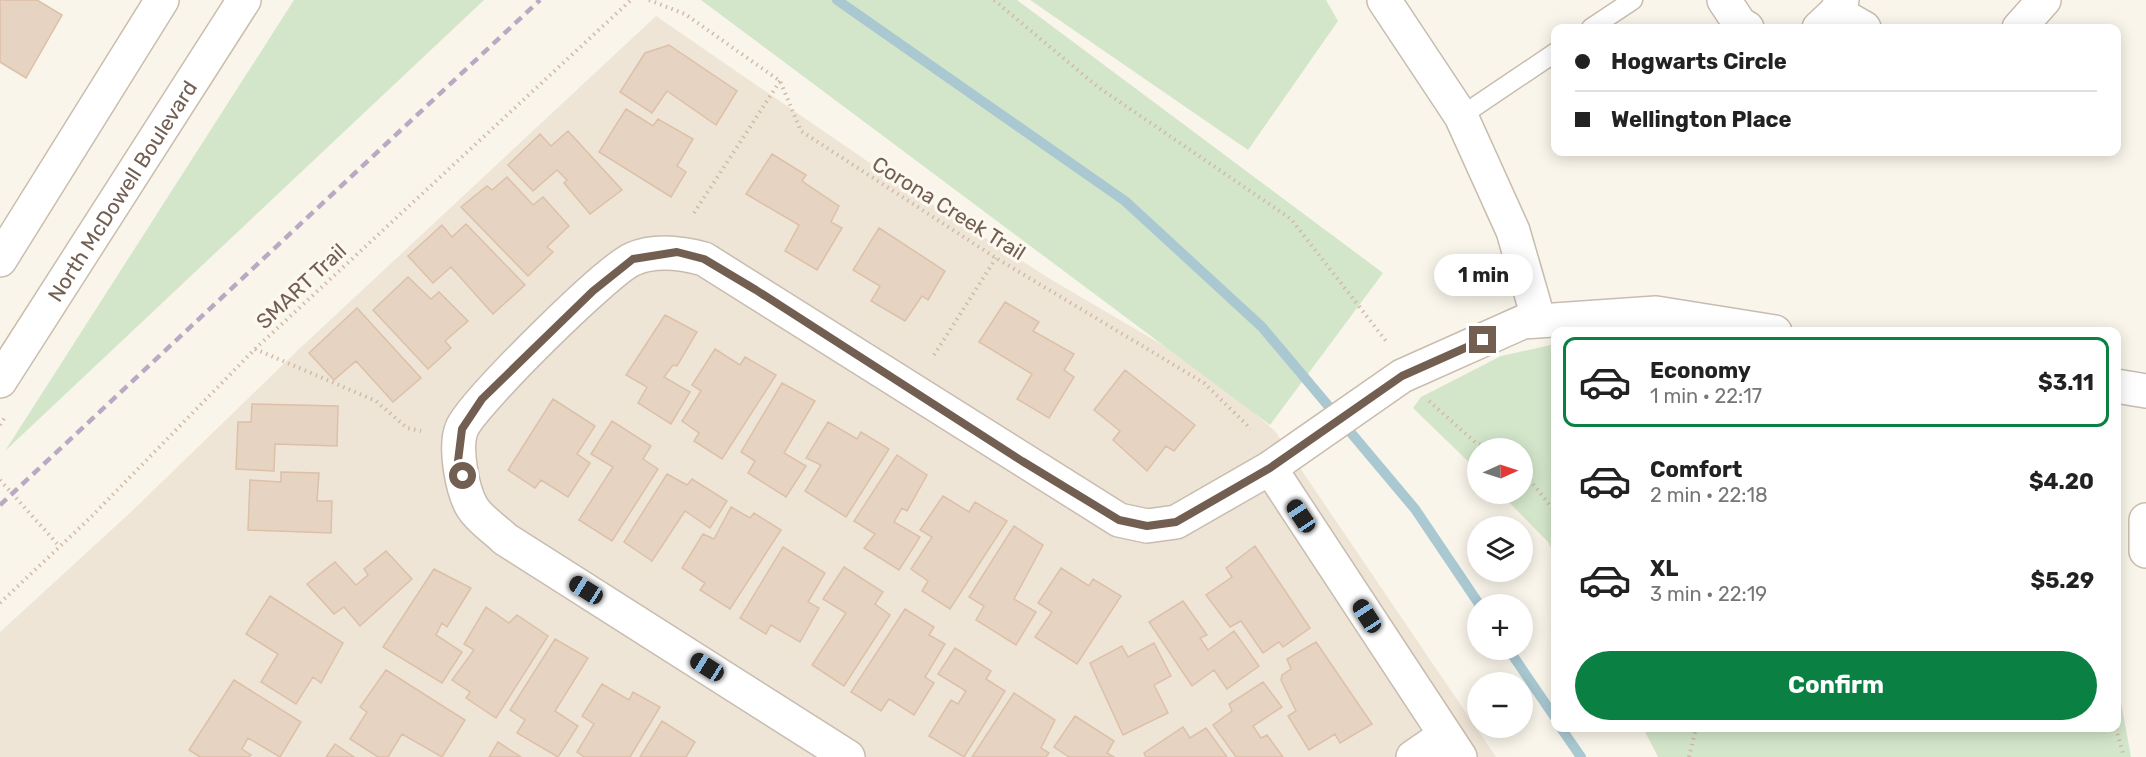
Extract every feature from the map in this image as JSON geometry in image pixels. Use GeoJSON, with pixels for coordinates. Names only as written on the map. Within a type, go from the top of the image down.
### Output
{"type":"FeatureCollection","features":[{"type":"Feature","properties":{"kind":"street"},"geometry":{"type":"LineString","coordinates":[[0,260],[162,0]]}},
{"type":"Feature","properties":{"kind":"street","name":"North McDowell Boulevard"},"geometry":{"type":"LineString","coordinates":[[0,381],[244,0]]}},
{"type":"Feature","properties":{"kind":"street"},"geometry":{"type":"LineString","coordinates":[[1384,0],[1461,116],[1513,231],[1539,321]]}},
{"type":"Feature","properties":{"kind":"street"},"geometry":{"type":"LineString","coordinates":[[1724,0],[1740,24]]}},
{"type":"Feature","properties":{"kind":"street"},"geometry":{"type":"LineString","coordinates":[[2023,24],[2044,0]]}},
{"type":"Feature","properties":{"kind":"street"},"geometry":{"type":"LineString","coordinates":[[1832,14],[1855,24]]}},
{"type":"Feature","properties":{"kind":"street"},"geometry":{"type":"LineString","coordinates":[[848,757],[505,539],[472,507],[458,461],[462,429],[482,399],[593,291],[633,259],[677,252],[704,259],[1119,520],[1147,526],[1176,522],[1270,468],[1402,376],[1523,322],[1656,313],[1744,327]]}},
{"type":"Feature","properties":{"kind":"street"},"geometry":{"type":"LineString","coordinates":[[2121,387],[2146,391]]}},
{"type":"Feature","properties":{"kind":"street"},"geometry":{"type":"LineString","coordinates":[[1270,468],[1453,746],[1413,757]]}},
{"type":"Feature","properties":{"kind":"street"},"geometry":{"type":"LineString","coordinates":[[2146,520],[2146,551]]}},
{"type":"Feature","properties":{"kind":"lane"},"geometry":{"type":"LineString","coordinates":[[1597,24],[1633,0]]}},
{"type":"Feature","properties":{"kind":"lane"},"geometry":{"type":"LineString","coordinates":[[1461,116],[1551,55]]}},
{"type":"Feature","properties":{"kind":"path","name":"SMART Trail"},"geometry":{"type":"LineString","coordinates":[[0,603],[60,546],[255,349],[631,0]]}},
{"type":"Feature","properties":{"kind":"path"},"geometry":{"type":"LineString","coordinates":[[650,0],[685,14],[780,81],[694,213]]}},
{"type":"Feature","properties":{"kind":"path"},"geometry":{"type":"LineString","coordinates":[[994,0],[1098,87],[1291,219],[1386,341]]}},
{"type":"Feature","properties":{"kind":"path","name":"Corona Creek Trail"},"geometry":{"type":"LineString","coordinates":[[780,81],[801,131],[996,258],[1204,383],[1251,429]]}},
{"type":"Feature","properties":{"kind":"path"},"geometry":{"type":"LineString","coordinates":[[934,356],[996,258]]}},
{"type":"Feature","properties":{"kind":"path"},"geometry":{"type":"LineString","coordinates":[[255,349],[376,401],[406,428],[421,431]]}},
{"type":"Feature","properties":{"kind":"path"},"geometry":{"type":"LineString","coordinates":[[1428,401],[1470,438]]}},
{"type":"Feature","properties":{"kind":"path"},"geometry":{"type":"LineString","coordinates":[[0,480],[60,546]]}},
{"type":"Feature","properties":{"kind":"path"},"geometry":{"type":"LineString","coordinates":[[1533,485],[1551,507]]}},
{"type":"Feature","properties":{"kind":"path"},"geometry":{"type":"LineString","coordinates":[[1689,757],[1695,732]]}},
{"type":"Feature","properties":{"kind":"path"},"geometry":{"type":"LineString","coordinates":[[2117,732],[2124,757]]}},
{"type":"Feature","properties":{"kind":"shaded area"},"geometry":{"type":"Polygon","coordinates":[[[656,16],[902,185],[1052,280],[1205,370],[1275,431],[1467,714],[1467,738],[1483,738],[1496,757],[0,757],[0,632],[132,511],[298,350],[656,16]]]}},
{"type":"Feature","properties":{"kind":"green space"},"geometry":{"type":"Polygon","coordinates":[[[294,0],[484,0],[5,451],[294,0]]]}},
{"type":"Feature","properties":{"kind":"green space"},"geometry":{"type":"Polygon","coordinates":[[[701,0],[1017,0],[1383,273],[1270,425],[701,0]]]}},
{"type":"Feature","properties":{"kind":"green space"},"geometry":{"type":"Polygon","coordinates":[[[1030,0],[1326,0],[1338,21],[1248,150],[1030,0]]]}},
{"type":"Feature","properties":{"kind":"green space"},"geometry":{"type":"Polygon","coordinates":[[[1551,345],[1551,548],[1533,527],[1533,516],[1523,516],[1511,504],[1533,504],[1533,438],[1467,438],[1467,460],[1413,408],[1421,397],[1501,356],[1551,345]]]}},
{"type":"Feature","properties":{"kind":"green space"},"geometry":{"type":"Polygon","coordinates":[[[2121,702],[2131,757],[1658,757],[1645,732],[2121,732],[2121,702]]]}},
{"type":"Feature","properties":{"kind":"building"},"geometry":{"type":"Polygon","coordinates":[[[0,0],[37,0],[62,15],[26,78],[0,62],[0,0]]]}},
{"type":"Feature","properties":{"kind":"building"},"geometry":{"type":"Polygon","coordinates":[[[669,45],[737,91],[716,125],[667,91],[652,113],[620,92],[645,53],[669,45]]]}},
{"type":"Feature","properties":{"kind":"building"},"geometry":{"type":"Polygon","coordinates":[[[626,109],[653,126],[658,119],[693,139],[677,166],[686,172],[671,197],[599,152],[626,109]]]}},
{"type":"Feature","properties":{"kind":"building"},"geometry":{"type":"Polygon","coordinates":[[[568,131],[622,190],[590,214],[564,183],[567,180],[557,170],[533,191],[508,165],[540,134],[551,146],[568,131]]]}},
{"type":"Feature","properties":{"kind":"building"},"geometry":{"type":"Polygon","coordinates":[[[772,154],[806,175],[802,181],[839,206],[831,222],[842,228],[817,270],[785,251],[799,225],[746,194],[772,154]]]}},
{"type":"Feature","properties":{"kind":"building"},"geometry":{"type":"Polygon","coordinates":[[[507,177],[533,205],[543,197],[569,226],[547,247],[553,252],[528,276],[461,207],[487,186],[492,190],[507,177]]]}},
{"type":"Feature","properties":{"kind":"building"},"geometry":{"type":"Polygon","coordinates":[[[466,224],[525,285],[493,314],[451,267],[433,283],[408,256],[442,225],[452,237],[466,224]]]}},
{"type":"Feature","properties":{"kind":"building"},"geometry":{"type":"Polygon","coordinates":[[[879,228],[945,271],[928,300],[922,296],[905,321],[871,301],[880,286],[853,270],[879,228]]]}},
{"type":"Feature","properties":{"kind":"building"},"geometry":{"type":"Polygon","coordinates":[[[408,277],[431,299],[439,292],[468,321],[445,341],[451,348],[428,369],[373,310],[408,277]]]}},
{"type":"Feature","properties":{"kind":"building"},"geometry":{"type":"Polygon","coordinates":[[[1005,302],[1039,322],[1033,331],[1074,354],[1064,370],[1074,377],[1049,418],[1017,399],[1032,374],[979,342],[1005,302]]]}},
{"type":"Feature","properties":{"kind":"building"},"geometry":{"type":"Polygon","coordinates":[[[357,308],[421,378],[393,402],[356,361],[334,380],[309,353],[357,308]]]}},
{"type":"Feature","properties":{"kind":"building"},"geometry":{"type":"Polygon","coordinates":[[[665,315],[697,332],[677,366],[673,365],[664,377],[690,392],[671,424],[638,403],[647,387],[626,375],[665,315]]]}},
{"type":"Feature","properties":{"kind":"building"},"geometry":{"type":"Polygon","coordinates":[[[715,349],[740,365],[745,357],[776,375],[722,459],[694,441],[699,433],[682,421],[701,391],[692,385],[715,349]]]}},
{"type":"Feature","properties":{"kind":"building"},"geometry":{"type":"Polygon","coordinates":[[[1125,370],[1195,425],[1174,451],[1166,446],[1147,471],[1113,440],[1120,431],[1094,410],[1125,370]]]}},
{"type":"Feature","properties":{"kind":"building"},"geometry":{"type":"Polygon","coordinates":[[[782,383],[815,401],[784,453],[806,466],[786,497],[748,473],[755,461],[741,452],[782,383]]]}},
{"type":"Feature","properties":{"kind":"building"},"geometry":{"type":"Polygon","coordinates":[[[553,399],[595,426],[577,454],[590,463],[568,497],[541,480],[535,488],[508,470],[553,399]]]}},
{"type":"Feature","properties":{"kind":"building"},"geometry":{"type":"Polygon","coordinates":[[[252,404],[338,406],[337,446],[275,444],[274,471],[236,469],[238,422],[251,422],[252,404]]]}},
{"type":"Feature","properties":{"kind":"building"},"geometry":{"type":"Polygon","coordinates":[[[612,421],[651,446],[643,459],[658,469],[612,541],[579,520],[613,467],[591,454],[612,421]]]}},
{"type":"Feature","properties":{"kind":"building"},"geometry":{"type":"Polygon","coordinates":[[[828,422],[857,439],[861,432],[889,449],[846,517],[805,491],[821,465],[806,458],[828,422]]]}},
{"type":"Feature","properties":{"kind":"building"},"geometry":{"type":"Polygon","coordinates":[[[897,455],[927,475],[907,511],[902,508],[894,522],[920,537],[899,570],[864,548],[875,534],[854,521],[897,455]]]}},
{"type":"Feature","properties":{"kind":"building"},"geometry":{"type":"Polygon","coordinates":[[[281,472],[319,473],[317,501],[332,501],[331,533],[248,530],[250,480],[281,482],[281,472]]]}},
{"type":"Feature","properties":{"kind":"building"},"geometry":{"type":"Polygon","coordinates":[[[667,474],[687,485],[692,479],[727,501],[710,528],[685,511],[652,561],[624,542],[667,474]]]}},
{"type":"Feature","properties":{"kind":"building"},"geometry":{"type":"Polygon","coordinates":[[[943,496],[969,512],[975,502],[1007,521],[950,609],[922,591],[928,581],[911,569],[932,537],[920,530],[943,496]]]}},
{"type":"Feature","properties":{"kind":"building"},"geometry":{"type":"Polygon","coordinates":[[[731,507],[750,518],[754,513],[781,530],[730,609],[700,590],[705,583],[682,568],[703,534],[714,539],[731,507]]]}},
{"type":"Feature","properties":{"kind":"building"},"geometry":{"type":"Polygon","coordinates":[[[1014,526],[1043,545],[1014,599],[1036,612],[1016,645],[976,620],[984,606],[969,597],[1014,526]]]}},
{"type":"Feature","properties":{"kind":"building"},"geometry":{"type":"Polygon","coordinates":[[[1255,546],[1310,628],[1283,647],[1279,642],[1263,653],[1241,621],[1230,627],[1206,595],[1232,577],[1226,568],[1255,546]]]}},
{"type":"Feature","properties":{"kind":"building"},"geometry":{"type":"Polygon","coordinates":[[[783,547],[825,573],[808,602],[819,608],[800,642],[771,625],[766,634],[740,618],[783,547]]]}},
{"type":"Feature","properties":{"kind":"building"},"geometry":{"type":"Polygon","coordinates":[[[386,551],[412,579],[360,626],[344,607],[334,614],[307,584],[335,562],[356,585],[368,575],[364,569],[386,551]]]}},
{"type":"Feature","properties":{"kind":"building"},"geometry":{"type":"Polygon","coordinates":[[[844,567],[883,592],[875,604],[890,615],[844,686],[812,665],[846,613],[823,599],[844,567]]]}},
{"type":"Feature","properties":{"kind":"building"},"geometry":{"type":"Polygon","coordinates":[[[1061,568],[1089,586],[1093,579],[1121,596],[1077,664],[1035,637],[1052,612],[1038,603],[1061,568]]]}},
{"type":"Feature","properties":{"kind":"building"},"geometry":{"type":"Polygon","coordinates":[[[434,569],[471,588],[447,627],[442,623],[436,635],[462,652],[442,683],[383,647],[434,569]]]}},
{"type":"Feature","properties":{"kind":"building"},"geometry":{"type":"Polygon","coordinates":[[[270,596],[343,643],[321,683],[313,677],[296,704],[261,682],[278,654],[246,634],[270,596]]]}},
{"type":"Feature","properties":{"kind":"building"},"geometry":{"type":"Polygon","coordinates":[[[1183,601],[1207,635],[1200,638],[1208,650],[1234,631],[1259,666],[1227,689],[1214,670],[1192,686],[1149,622],[1183,601]]]}},
{"type":"Feature","properties":{"kind":"building"},"geometry":{"type":"Polygon","coordinates":[[[486,607],[509,623],[517,615],[548,636],[496,718],[466,698],[470,692],[452,680],[474,650],[464,644],[486,607]]]}},
{"type":"Feature","properties":{"kind":"building"},"geometry":{"type":"Polygon","coordinates":[[[905,609],[934,627],[929,635],[945,644],[925,677],[934,683],[914,715],[889,699],[881,711],[851,692],[905,609]]]}},
{"type":"Feature","properties":{"kind":"building"},"geometry":{"type":"Polygon","coordinates":[[[555,639],[588,658],[555,711],[578,726],[558,757],[517,733],[525,720],[510,710],[555,639]]]}},
{"type":"Feature","properties":{"kind":"building"},"geometry":{"type":"Polygon","coordinates":[[[1316,642],[1372,724],[1340,743],[1335,734],[1309,750],[1288,716],[1296,711],[1281,680],[1282,675],[1291,669],[1287,659],[1316,642]]]}},
{"type":"Feature","properties":{"kind":"building"},"geometry":{"type":"Polygon","coordinates":[[[1154,643],[1171,676],[1154,685],[1168,713],[1123,735],[1090,663],[1122,646],[1128,657],[1154,643]]]}},
{"type":"Feature","properties":{"kind":"building"},"geometry":{"type":"Polygon","coordinates":[[[955,648],[991,671],[986,679],[1005,691],[964,757],[929,736],[951,700],[958,704],[966,691],[938,674],[955,648]]]}},
{"type":"Feature","properties":{"kind":"building"},"geometry":{"type":"Polygon","coordinates":[[[386,670],[465,720],[442,757],[402,734],[388,757],[378,757],[350,739],[367,712],[360,707],[386,670]]]}},
{"type":"Feature","properties":{"kind":"building"},"geometry":{"type":"Polygon","coordinates":[[[234,680],[301,722],[280,757],[248,738],[242,749],[251,755],[249,757],[200,757],[189,750],[234,680]]]}},
{"type":"Feature","properties":{"kind":"building"},"geometry":{"type":"Polygon","coordinates":[[[1263,682],[1282,707],[1253,726],[1261,738],[1267,735],[1283,757],[1236,757],[1213,725],[1232,711],[1229,704],[1263,682]]]}},
{"type":"Feature","properties":{"kind":"building"},"geometry":{"type":"Polygon","coordinates":[[[602,684],[629,700],[633,692],[660,707],[630,757],[584,757],[577,752],[594,724],[582,716],[602,684]]]}},
{"type":"Feature","properties":{"kind":"building"},"geometry":{"type":"Polygon","coordinates":[[[1014,693],[1055,720],[1041,748],[1049,753],[1046,757],[972,757],[1014,693]]]}},
{"type":"Feature","properties":{"kind":"building"},"geometry":{"type":"Polygon","coordinates":[[[1075,716],[1114,741],[1107,753],[1114,757],[1069,757],[1054,747],[1075,716]]]}},
{"type":"Feature","properties":{"kind":"building"},"geometry":{"type":"Polygon","coordinates":[[[662,721],[695,742],[686,757],[640,757],[662,721]]]}},
{"type":"Feature","properties":{"kind":"building"},"geometry":{"type":"Polygon","coordinates":[[[1183,727],[1190,738],[1206,728],[1227,757],[1146,757],[1144,753],[1183,727]]]}},
{"type":"Feature","properties":{"kind":"building"},"geometry":{"type":"Polygon","coordinates":[[[498,742],[521,757],[489,757],[498,742]]]}},
{"type":"Feature","properties":{"kind":"building"},"geometry":{"type":"Polygon","coordinates":[[[335,744],[354,757],[326,757],[335,744]]]}},
{"type":"Feature","properties":{"kind":"waterway"},"geometry":{"type":"LineString","coordinates":[[837,0],[1125,201],[1262,327],[1415,509],[1472,594]]}},
{"type":"Feature","properties":{"kind":"waterway"},"geometry":{"type":"LineString","coordinates":[[1516,660],[1551,712]]}},
{"type":"Feature","properties":{"kind":"waterway"},"geometry":{"type":"LineString","coordinates":[[1564,732],[1581,757]]}},
{"type":"Feature","properties":{"kind":"railway"},"geometry":{"type":"LineString","coordinates":[[0,505],[540,0]]}},
{"type":"Feature","properties":{"kind":"route"},"geometry":{"type":"LineString","coordinates":[[463,476],[458,461],[462,429],[482,399],[593,291],[633,259],[677,252],[704,259],[756,290],[1022,461],[1119,520],[1147,526],[1176,522],[1270,468],[1402,376],[1483,340]]}}]}
